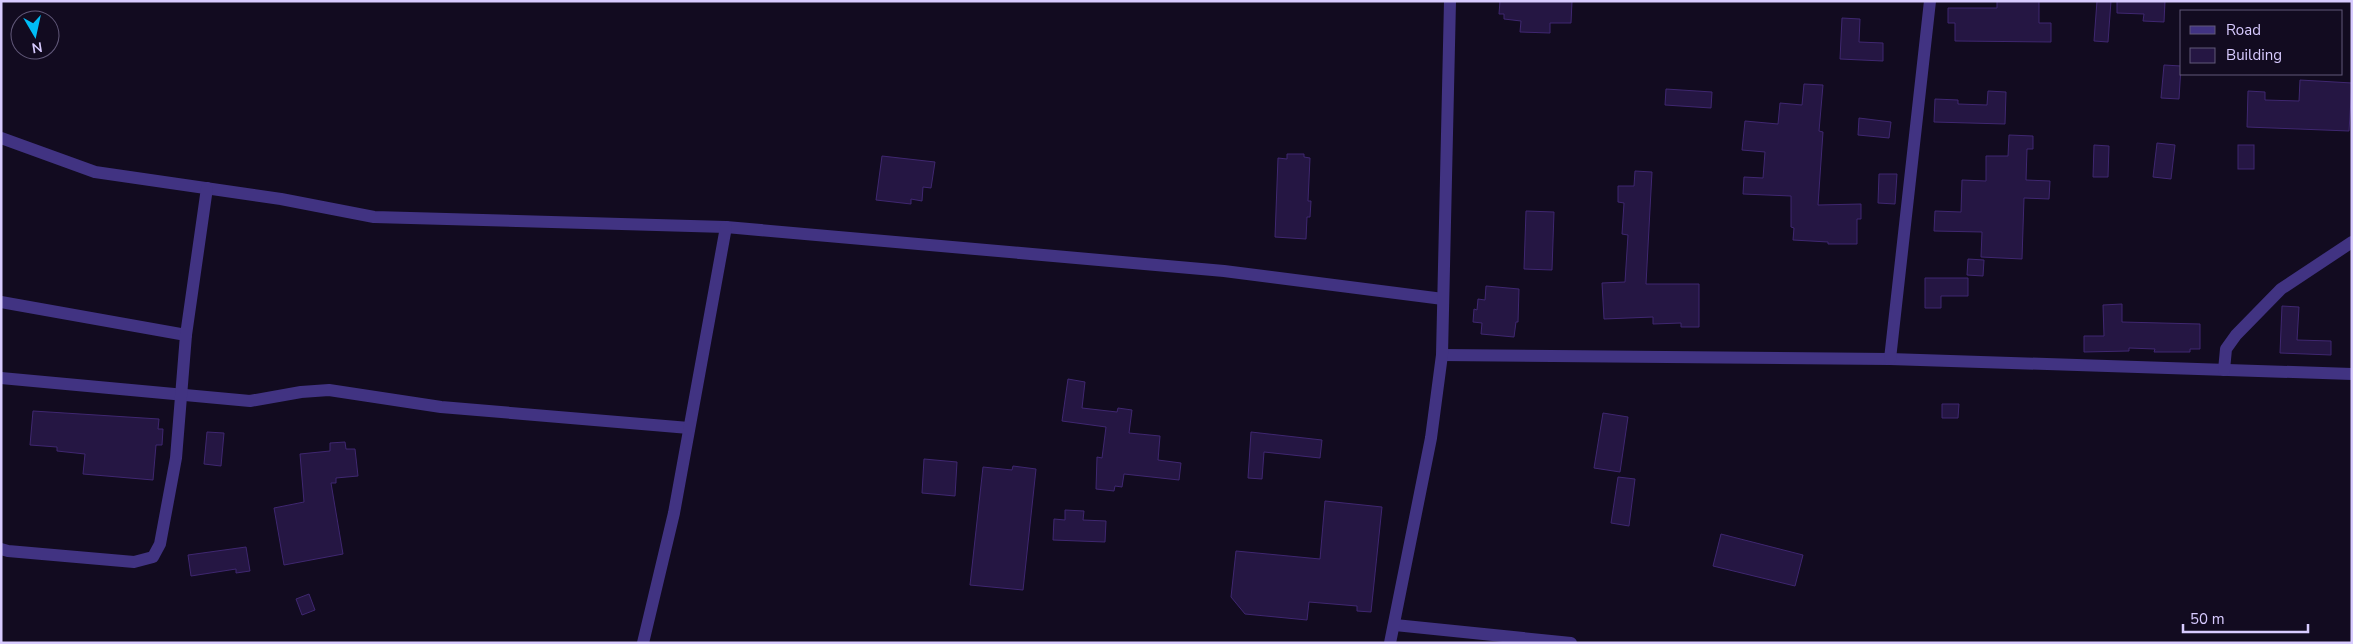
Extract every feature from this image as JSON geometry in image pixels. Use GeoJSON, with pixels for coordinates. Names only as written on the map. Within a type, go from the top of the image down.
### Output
{"type":"FeatureCollection","features":[{"type":"Feature","properties":{"kind":"street"},"geometry":{"type":"LineString","coordinates":[[1390,643],[1431,438],[1442,356],[1450,1]]}},
{"type":"Feature","properties":{"kind":"street"},"geometry":{"type":"LineString","coordinates":[[1890,359],[1930,1]]}},
{"type":"Feature","properties":{"kind":"street"},"geometry":{"type":"LineString","coordinates":[[1,138],[95,172],[281,199],[374,217],[726,227],[1214,270],[1444,299]]}},
{"type":"Feature","properties":{"kind":"street"},"geometry":{"type":"LineString","coordinates":[[1,549],[134,562],[152,557],[160,544],[176,458],[186,335],[207,188]]}},
{"type":"Feature","properties":{"kind":"street"},"geometry":{"type":"LineString","coordinates":[[643,643],[674,512],[726,227]]}},
{"type":"Feature","properties":{"kind":"street"},"geometry":{"type":"LineString","coordinates":[[2224,370],[2226,349],[2236,335],[2281,290],[2352,242]]}},
{"type":"Feature","properties":{"kind":"street"},"geometry":{"type":"LineString","coordinates":[[1,302],[186,335]]}},
{"type":"Feature","properties":{"kind":"street"},"geometry":{"type":"LineString","coordinates":[[1442,356],[1890,359],[2352,374]]}},
{"type":"Feature","properties":{"kind":"street"},"geometry":{"type":"LineString","coordinates":[[1,378],[250,402],[301,392],[329,390],[441,407],[689,428]]}},
{"type":"Feature","properties":{"kind":"street"},"geometry":{"type":"LineString","coordinates":[[1395,625],[1571,643]]}},
{"type":"Feature","properties":{"kind":"building"},"geometry":{"type":"Polygon","coordinates":[[[1500,1],[1572,1],[1571,23],[1550,23],[1550,33],[1520,32],[1521,21],[1504,19],[1504,14],[1499,14],[1500,1]]]}},
{"type":"Feature","properties":{"kind":"building"},"geometry":{"type":"Polygon","coordinates":[[[1997,1],[2039,1],[2039,23],[2051,23],[2051,42],[1955,41],[1955,23],[1948,23],[1948,8],[1997,8],[1997,1]]]}},
{"type":"Feature","properties":{"kind":"building"},"geometry":{"type":"Polygon","coordinates":[[[2097,1],[2111,1],[2108,42],[2094,41],[2097,1]]]}},
{"type":"Feature","properties":{"kind":"building"},"geometry":{"type":"Polygon","coordinates":[[[2117,1],[2165,1],[2164,22],[2143,21],[2144,14],[2117,13],[2117,1]]]}},
{"type":"Feature","properties":{"kind":"building"},"geometry":{"type":"Polygon","coordinates":[[[1842,18],[1860,19],[1859,42],[1883,43],[1883,61],[1840,59],[1842,18]]]}},
{"type":"Feature","properties":{"kind":"building"},"geometry":{"type":"Polygon","coordinates":[[[2164,65],[2180,66],[2179,99],[2161,98],[2164,65]]]}},
{"type":"Feature","properties":{"kind":"building"},"geometry":{"type":"Polygon","coordinates":[[[2300,80],[2352,83],[2349,131],[2247,127],[2248,91],[2265,92],[2265,100],[2299,101],[2300,80]]]}},
{"type":"Feature","properties":{"kind":"building"},"geometry":{"type":"Polygon","coordinates":[[[1804,84],[1823,85],[1819,131],[1823,132],[1818,205],[1861,204],[1861,219],[1857,219],[1857,244],[1828,244],[1828,242],[1793,240],[1794,228],[1791,227],[1791,196],[1743,194],[1744,177],[1763,178],[1765,152],[1742,150],[1745,121],[1778,124],[1780,103],[1802,105],[1804,84]]]}},
{"type":"Feature","properties":{"kind":"building"},"geometry":{"type":"Polygon","coordinates":[[[1666,89],[1712,92],[1711,108],[1665,105],[1666,89]]]}},
{"type":"Feature","properties":{"kind":"building"},"geometry":{"type":"Polygon","coordinates":[[[1988,91],[2006,92],[2005,124],[1934,122],[1935,99],[1958,100],[1958,104],[1987,105],[1988,91]]]}},
{"type":"Feature","properties":{"kind":"building"},"geometry":{"type":"Polygon","coordinates":[[[1859,118],[1891,122],[1889,138],[1858,135],[1859,118]]]}},
{"type":"Feature","properties":{"kind":"building"},"geometry":{"type":"Polygon","coordinates":[[[2009,135],[2033,136],[2033,149],[2027,149],[2026,180],[2050,181],[2049,199],[2024,198],[2022,259],[1981,257],[1982,232],[1934,231],[1935,211],[1961,212],[1962,180],[1986,181],[1986,156],[2008,156],[2009,135]]]}},
{"type":"Feature","properties":{"kind":"building"},"geometry":{"type":"Polygon","coordinates":[[[2157,143],[2175,145],[2171,179],[2153,177],[2157,143]]]}},
{"type":"Feature","properties":{"kind":"building"},"geometry":{"type":"Polygon","coordinates":[[[2094,145],[2109,146],[2108,177],[2093,177],[2094,145]]]}},
{"type":"Feature","properties":{"kind":"building"},"geometry":{"type":"Polygon","coordinates":[[[2238,145],[2254,145],[2254,169],[2238,169],[2238,145]]]}},
{"type":"Feature","properties":{"kind":"building"},"geometry":{"type":"Polygon","coordinates":[[[1287,154],[1304,154],[1304,157],[1310,158],[1308,201],[1311,201],[1310,217],[1307,217],[1306,239],[1275,237],[1278,158],[1287,159],[1287,154]]]}},
{"type":"Feature","properties":{"kind":"building"},"geometry":{"type":"Polygon","coordinates":[[[882,156],[935,162],[931,188],[923,187],[922,201],[911,199],[911,204],[876,200],[882,156]]]}},
{"type":"Feature","properties":{"kind":"building"},"geometry":{"type":"Polygon","coordinates":[[[1635,171],[1652,172],[1646,284],[1699,284],[1699,327],[1681,327],[1681,323],[1653,324],[1653,317],[1604,319],[1602,283],[1625,282],[1628,235],[1622,234],[1624,203],[1618,202],[1618,186],[1634,186],[1635,171]]]}},
{"type":"Feature","properties":{"kind":"building"},"geometry":{"type":"Polygon","coordinates":[[[1879,174],[1897,174],[1895,204],[1878,203],[1879,174]]]}},
{"type":"Feature","properties":{"kind":"building"},"geometry":{"type":"Polygon","coordinates":[[[1526,211],[1554,212],[1552,270],[1524,269],[1526,211]]]}},
{"type":"Feature","properties":{"kind":"building"},"geometry":{"type":"Polygon","coordinates":[[[1968,259],[1984,260],[1983,276],[1967,275],[1968,259]]]}},
{"type":"Feature","properties":{"kind":"building"},"geometry":{"type":"Polygon","coordinates":[[[1925,278],[1968,278],[1968,296],[1941,296],[1941,308],[1925,308],[1925,278]]]}},
{"type":"Feature","properties":{"kind":"building"},"geometry":{"type":"Polygon","coordinates":[[[1486,286],[1519,289],[1518,322],[1516,322],[1514,337],[1481,334],[1482,323],[1473,322],[1474,309],[1477,310],[1478,299],[1485,300],[1486,286]]]}},
{"type":"Feature","properties":{"kind":"building"},"geometry":{"type":"Polygon","coordinates":[[[2122,304],[2122,322],[2200,324],[2200,349],[2190,349],[2190,352],[2154,352],[2155,349],[2129,348],[2129,351],[2084,352],[2084,336],[2104,336],[2103,305],[2122,304]]]}},
{"type":"Feature","properties":{"kind":"building"},"geometry":{"type":"Polygon","coordinates":[[[2282,306],[2299,307],[2297,340],[2331,341],[2331,355],[2280,353],[2282,306]]]}},
{"type":"Feature","properties":{"kind":"building"},"geometry":{"type":"Polygon","coordinates":[[[1068,379],[1085,382],[1082,408],[1117,412],[1118,408],[1132,410],[1129,433],[1160,436],[1158,460],[1181,463],[1179,480],[1124,474],[1122,487],[1115,486],[1114,491],[1096,489],[1097,457],[1102,458],[1106,427],[1062,421],[1068,379]]]}},
{"type":"Feature","properties":{"kind":"building"},"geometry":{"type":"Polygon","coordinates":[[[1942,404],[1959,404],[1958,418],[1942,418],[1942,404]]]}},
{"type":"Feature","properties":{"kind":"building"},"geometry":{"type":"Polygon","coordinates":[[[33,411],[159,419],[158,429],[163,429],[162,445],[156,445],[153,480],[83,474],[85,454],[57,451],[57,447],[30,445],[33,411]]]}},
{"type":"Feature","properties":{"kind":"building"},"geometry":{"type":"Polygon","coordinates":[[[1603,413],[1628,417],[1620,472],[1594,468],[1603,413]]]}},
{"type":"Feature","properties":{"kind":"building"},"geometry":{"type":"Polygon","coordinates":[[[207,432],[224,433],[221,466],[204,464],[207,432]]]}},
{"type":"Feature","properties":{"kind":"building"},"geometry":{"type":"Polygon","coordinates":[[[1251,432],[1322,440],[1320,458],[1264,452],[1262,479],[1248,478],[1251,432]]]}},
{"type":"Feature","properties":{"kind":"building"},"geometry":{"type":"Polygon","coordinates":[[[345,442],[346,449],[355,449],[358,476],[336,478],[336,483],[331,483],[343,554],[284,565],[274,508],[304,502],[300,454],[330,451],[330,443],[345,442]]]}},
{"type":"Feature","properties":{"kind":"building"},"geometry":{"type":"Polygon","coordinates":[[[924,459],[957,462],[955,496],[922,493],[924,459]]]}},
{"type":"Feature","properties":{"kind":"building"},"geometry":{"type":"Polygon","coordinates":[[[1013,466],[1036,469],[1023,590],[970,585],[983,467],[1012,470],[1013,466]]]}},
{"type":"Feature","properties":{"kind":"building"},"geometry":{"type":"Polygon","coordinates":[[[1618,477],[1635,479],[1629,526],[1611,523],[1618,477]]]}},
{"type":"Feature","properties":{"kind":"building"},"geometry":{"type":"Polygon","coordinates":[[[1325,501],[1382,507],[1371,612],[1357,611],[1357,606],[1309,602],[1307,620],[1245,614],[1231,597],[1236,551],[1320,559],[1325,501]]]}},
{"type":"Feature","properties":{"kind":"building"},"geometry":{"type":"Polygon","coordinates":[[[1065,510],[1084,511],[1083,520],[1106,521],[1105,542],[1053,540],[1054,519],[1065,520],[1065,510]]]}},
{"type":"Feature","properties":{"kind":"building"},"geometry":{"type":"Polygon","coordinates":[[[1721,534],[1803,555],[1795,586],[1713,566],[1721,534]]]}},
{"type":"Feature","properties":{"kind":"building"},"geometry":{"type":"Polygon","coordinates":[[[246,547],[250,571],[236,573],[236,569],[191,576],[188,555],[246,547]]]}},
{"type":"Feature","properties":{"kind":"building"},"geometry":{"type":"Polygon","coordinates":[[[309,594],[315,610],[302,615],[296,599],[309,594]]]}}]}
